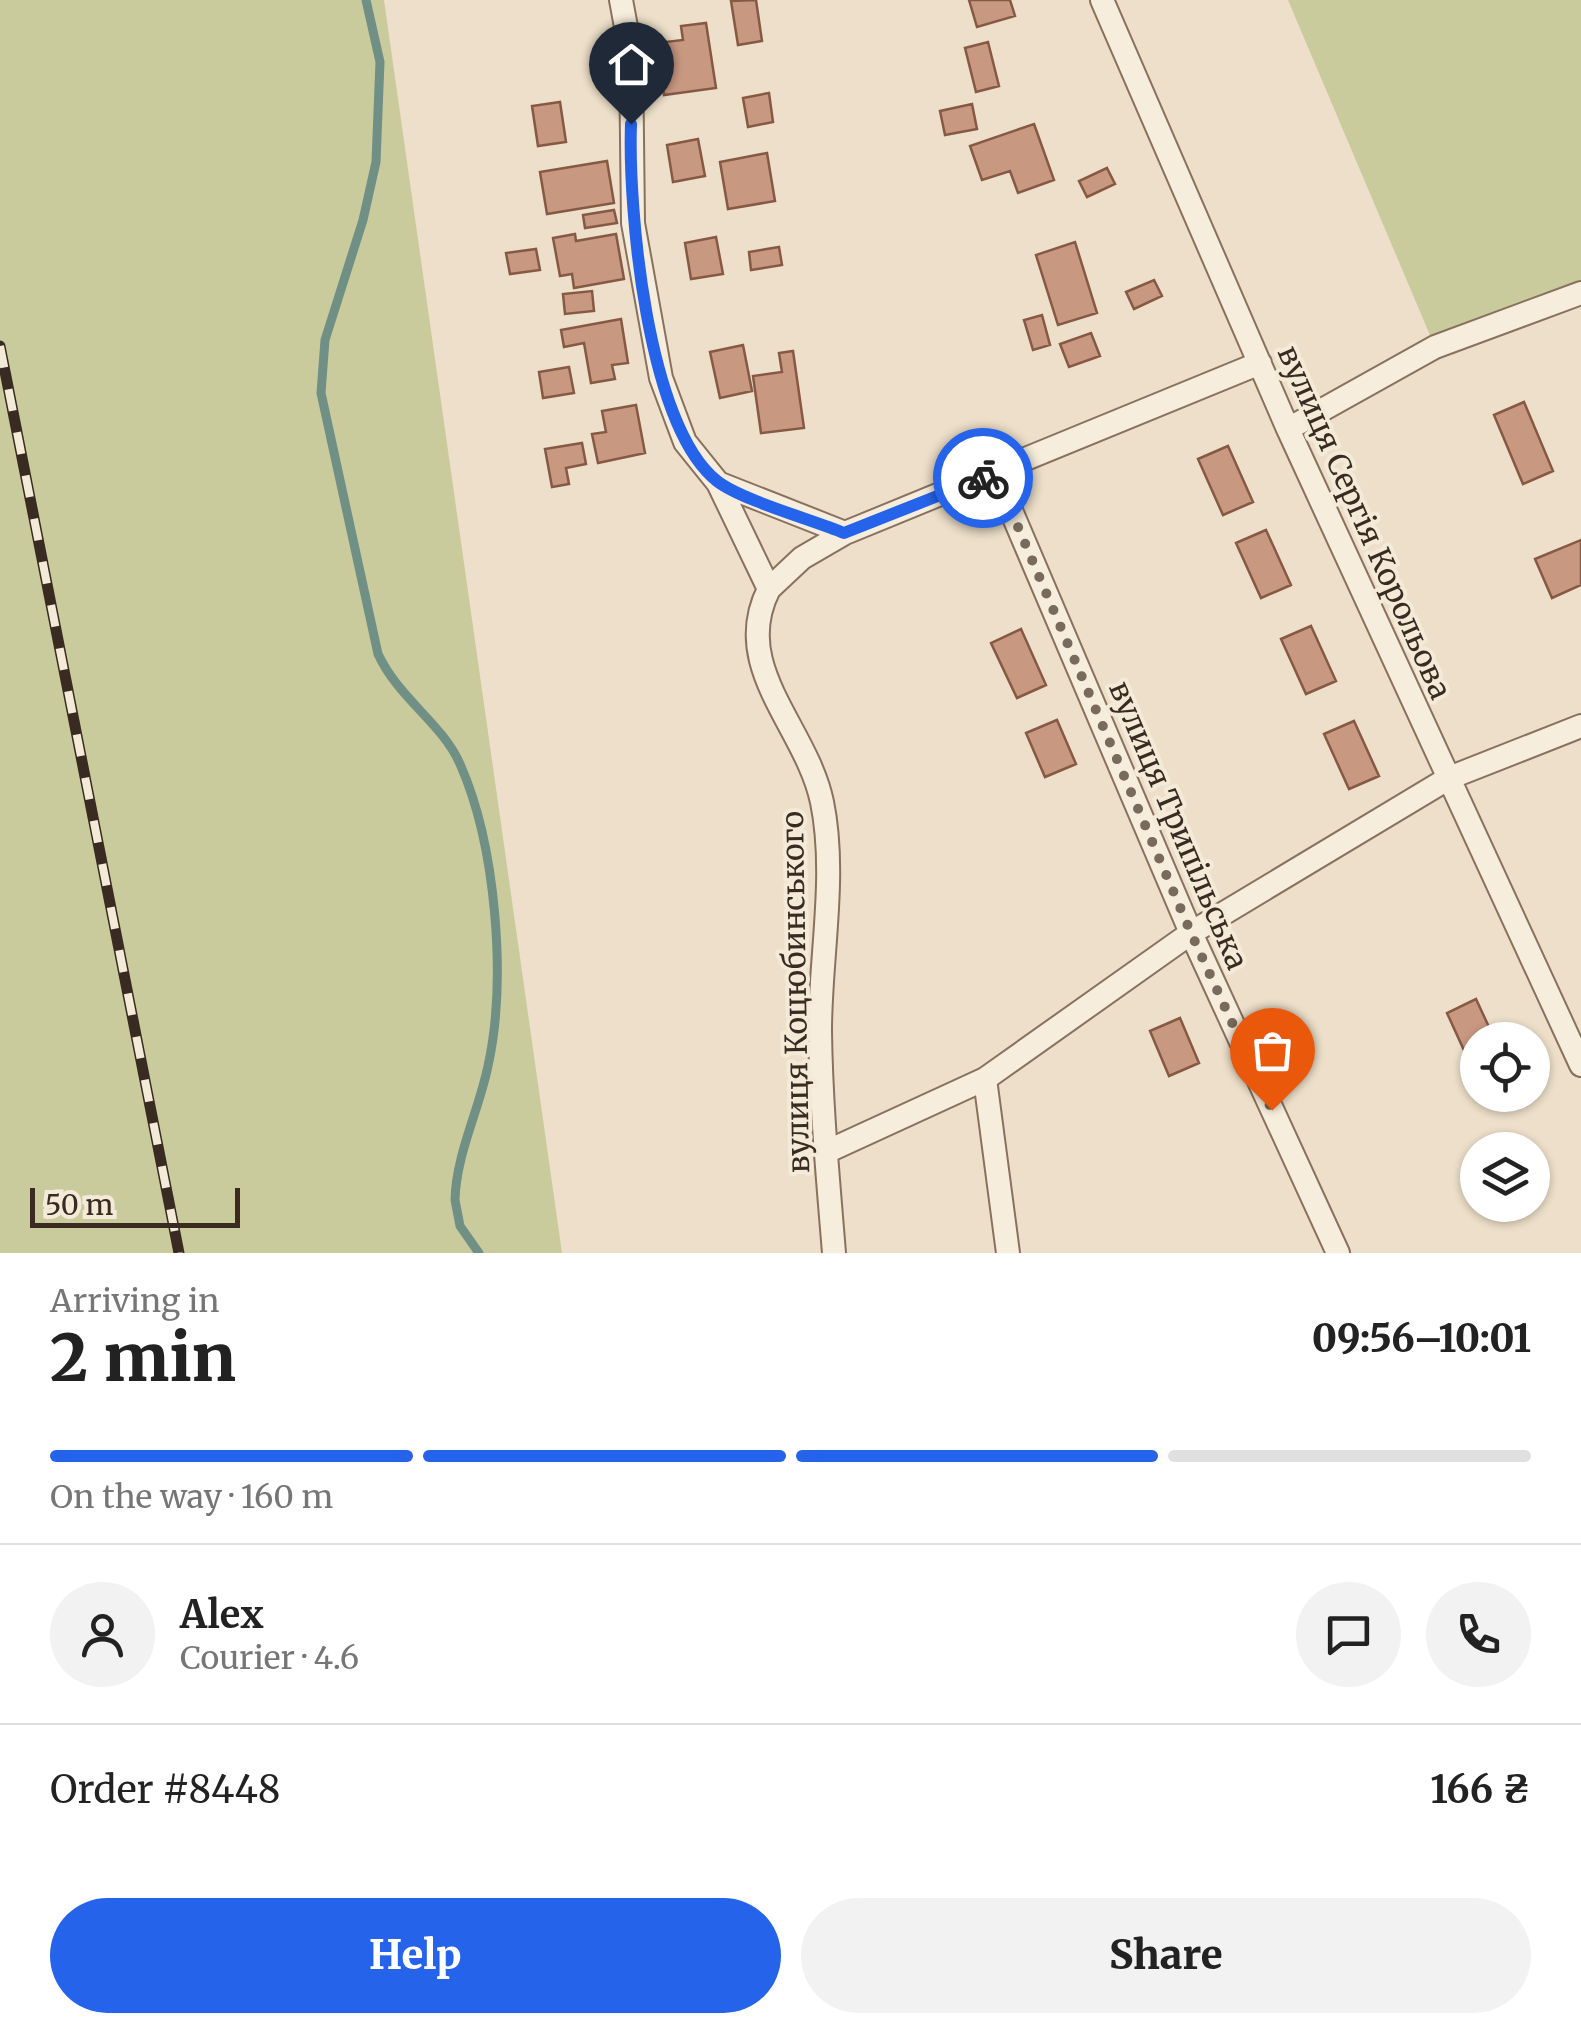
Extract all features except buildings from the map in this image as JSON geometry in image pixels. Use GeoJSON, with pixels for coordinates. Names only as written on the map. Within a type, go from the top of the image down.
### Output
{"type":"FeatureCollection","features":[{"type":"Feature","properties":{"kind":"street"},"geometry":{"type":"LineString","coordinates":[[620,0],[631,54],[633,224],[661,378],[685,442],[718,483],[769,589],[802,558],[844,533],[1260,363]]}},
{"type":"Feature","properties":{"kind":"street","name":"вулиця Сергія Корольова"},"geometry":{"type":"LineString","coordinates":[[1102,0],[1288,429],[1581,1065]]}},
{"type":"Feature","properties":{"kind":"street"},"geometry":{"type":"LineString","coordinates":[[1288,429],[1436,348],[1581,293]]}},
{"type":"Feature","properties":{"kind":"street","name":"вулиця Трипільська"},"geometry":{"type":"LineString","coordinates":[[995,473],[1191,933],[1338,1253]]}},
{"type":"Feature","properties":{"kind":"street"},"geometry":{"type":"LineString","coordinates":[[718,483],[844,533]]}},
{"type":"Feature","properties":{"kind":"street","name":"вулиця Коцюбинського"},"geometry":{"type":"LineString","coordinates":[[769,589],[755,626],[758,661],[808,759],[825,819],[820,1031],[834,1253]]}},
{"type":"Feature","properties":{"kind":"street"},"geometry":{"type":"LineString","coordinates":[[826,1152],[985,1078],[1191,933],[1449,778],[1581,726]]}},
{"type":"Feature","properties":{"kind":"street"},"geometry":{"type":"LineString","coordinates":[[985,1078],[1008,1253]]}},
{"type":"Feature","properties":{"kind":"green space"},"geometry":{"type":"Polygon","coordinates":[[[0,0],[384,0],[562,1253],[0,1253],[0,0]]]}},
{"type":"Feature","properties":{"kind":"green space"},"geometry":{"type":"Polygon","coordinates":[[[1288,0],[1581,0],[1581,293],[1435,347],[1288,0]]]}},
{"type":"Feature","properties":{"kind":"waterway"},"geometry":{"type":"LineString","coordinates":[[366,0],[380,62],[376,162],[363,220],[325,340],[321,393],[378,654],[397,684],[443,736],[460,764],[490,872],[497,954],[494,1032],[484,1083],[459,1166],[455,1200],[460,1226],[479,1253]]}},
{"type":"Feature","properties":{"kind":"railway"},"geometry":{"type":"LineString","coordinates":[[0,346],[179,1253]]}},
{"type":"Feature","properties":{"kind":"way so far"},"geometry":{"type":"LineString","coordinates":[[983,478],[995,473],[1191,933],[1272,1110]]}},
{"type":"Feature","properties":{"kind":"route"},"geometry":{"type":"LineString","coordinates":[[631,124],[633,224],[661,378],[685,442],[718,483],[844,533],[983,478]]}}]}
